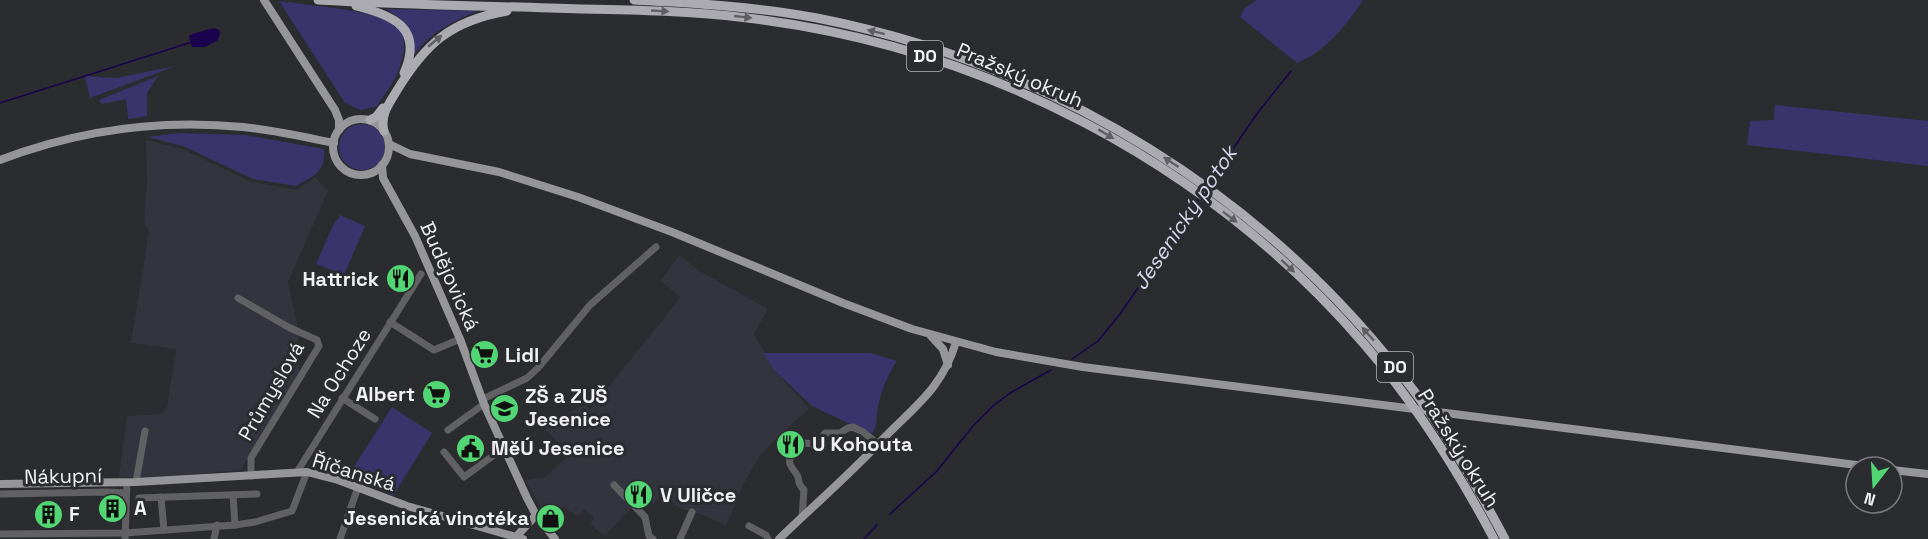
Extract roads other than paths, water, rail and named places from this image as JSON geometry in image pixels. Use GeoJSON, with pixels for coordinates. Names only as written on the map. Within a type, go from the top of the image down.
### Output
{"type":"FeatureCollection","features":[{"type":"Feature","properties":{"kind":"highway","name":"Pražský okruh"},"geometry":{"type":"LineString","coordinates":[[318,0],[685,12],[813,27],[881,43],[948,63],[1004,84],[1048,104],[1096,128],[1183,182],[1246,229],[1280,258],[1370,351],[1406,396],[1440,446],[1494,539]]}},
{"type":"Feature","properties":{"kind":"highway","name":"Pražský okruh"},"geometry":{"type":"LineString","coordinates":[[634,0],[715,5],[814,18],[929,46],[1006,74],[1053,95],[1100,119],[1190,174],[1220,195],[1318,281],[1369,335],[1414,391],[1448,439],[1505,539]]}},
{"type":"Feature","properties":{"kind":"highway"},"geometry":{"type":"LineString","coordinates":[[333,1],[389,16],[400,24],[408,36],[410,53],[404,72],[380,112],[370,120]]}},
{"type":"Feature","properties":{"kind":"highway"},"geometry":{"type":"LineString","coordinates":[[384,131],[382,121],[388,104],[414,64],[441,35],[458,25],[483,16],[505,11],[539,8]]}},
{"type":"Feature","properties":{"kind":"main road"},"geometry":{"type":"LineString","coordinates":[[0,160],[30,149],[93,132],[167,124],[246,127],[334,143],[339,130],[335,110],[264,0]]}},
{"type":"Feature","properties":{"kind":"main road"},"geometry":{"type":"LineString","coordinates":[[335,110],[353,120],[370,120],[384,131],[389,144],[410,154],[499,172],[578,197],[705,245],[870,314],[928,334],[996,352],[1055,363],[1844,463]]}},
{"type":"Feature","properties":{"kind":"main road"},"geometry":{"type":"LineString","coordinates":[[339,130],[353,120]]}},
{"type":"Feature","properties":{"kind":"main road","name":"Budějovická"},"geometry":{"type":"LineString","coordinates":[[334,143],[335,156],[343,167],[352,173],[367,174],[380,180],[389,189]]}},
{"type":"Feature","properties":{"kind":"main road","name":"Budějovická"},"geometry":{"type":"LineString","coordinates":[[389,144],[383,178],[416,236],[484,402],[536,515],[555,539]]}},
{"type":"Feature","properties":{"kind":"main road"},"geometry":{"type":"LineString","coordinates":[[367,174],[396,155],[410,154]]}},
{"type":"Feature","properties":{"kind":"main road"},"geometry":{"type":"LineString","coordinates":[[928,334],[941,345],[948,366]]}},
{"type":"Feature","properties":{"kind":"main road"},"geometry":{"type":"LineString","coordinates":[[778,539],[867,457],[938,381],[948,366],[956,342]]}},
{"type":"Feature","properties":{"kind":"main road"},"geometry":{"type":"LineString","coordinates":[[1904,471],[1928,474]]}},
{"type":"Feature","properties":{"kind":"main road","name":"Říčanská"},"geometry":{"type":"LineString","coordinates":[[0,484],[132,482],[307,472],[338,480],[407,506],[519,538]]}},
{"type":"Feature","properties":{"kind":"main road"},"geometry":{"type":"LineString","coordinates":[[519,538],[536,515]]}},
{"type":"Feature","properties":{"kind":"street"},"geometry":{"type":"LineString","coordinates":[[448,430],[484,402],[526,378],[538,368],[590,305],[656,247]]}},
{"type":"Feature","properties":{"kind":"street","name":"Na Ochoze"},"geometry":{"type":"LineString","coordinates":[[297,472],[422,274]]}},
{"type":"Feature","properties":{"kind":"street","name":"Průmyslová"},"geometry":{"type":"LineString","coordinates":[[238,298],[288,327],[311,336],[317,340],[319,346],[251,458],[251,476]]}},
{"type":"Feature","properties":{"kind":"street","name":"Na Ochoze"},"geometry":{"type":"LineString","coordinates":[[390,322],[434,350],[460,339]]}},
{"type":"Feature","properties":{"kind":"street"},"geometry":{"type":"LineString","coordinates":[[342,398],[375,419]]}},
{"type":"Feature","properties":{"kind":"street"},"geometry":{"type":"LineString","coordinates":[[802,517],[804,490],[798,484],[797,475],[789,462],[797,446],[809,443],[817,446],[825,433],[840,433],[853,427],[878,444]]}},
{"type":"Feature","properties":{"kind":"street"},"geometry":{"type":"LineString","coordinates":[[125,536],[126,493],[132,482],[145,431]]}},
{"type":"Feature","properties":{"kind":"street"},"geometry":{"type":"LineString","coordinates":[[444,452],[464,477],[505,447]]}},
{"type":"Feature","properties":{"kind":"street"},"geometry":{"type":"LineString","coordinates":[[0,534],[125,536],[255,522],[292,511],[307,472]]}},
{"type":"Feature","properties":{"kind":"street"},"geometry":{"type":"LineString","coordinates":[[614,485],[645,517],[649,536],[652,539]]}},
{"type":"Feature","properties":{"kind":"street"},"geometry":{"type":"LineString","coordinates":[[340,539],[358,487]]}},
{"type":"Feature","properties":{"kind":"street","name":"Nákupní"},"geometry":{"type":"LineString","coordinates":[[0,494],[126,493]]}},
{"type":"Feature","properties":{"kind":"street"},"geometry":{"type":"LineString","coordinates":[[139,498],[257,494]]}},
{"type":"Feature","properties":{"kind":"street"},"geometry":{"type":"LineString","coordinates":[[233,495],[235,525]]}},
{"type":"Feature","properties":{"kind":"street"},"geometry":{"type":"LineString","coordinates":[[161,497],[164,530]]}},
{"type":"Feature","properties":{"kind":"street"},"geometry":{"type":"LineString","coordinates":[[680,539],[692,512]]}},
{"type":"Feature","properties":{"kind":"street"},"geometry":{"type":"LineString","coordinates":[[214,539],[217,525]]}},
{"type":"Feature","properties":{"kind":"street"},"geometry":{"type":"LineString","coordinates":[[749,526],[766,535],[768,539]]}},
{"type":"Feature","properties":{"kind":"waterway"},"geometry":{"type":"LineString","coordinates":[[0,103],[192,42]]}},
{"type":"Feature","properties":{"kind":"waterway","name":"Jesenický potok"},"geometry":{"type":"LineString","coordinates":[[1209,184],[1256,115],[1291,71]]}},
{"type":"Feature","properties":{"kind":"waterway","name":"Jesenický potok"},"geometry":{"type":"LineString","coordinates":[[1072,359],[1098,341],[1120,314],[1198,200]]}},
{"type":"Feature","properties":{"kind":"waterway","name":"Jesenický potok"},"geometry":{"type":"LineString","coordinates":[[890,514],[936,472],[973,426],[993,406],[1010,393],[1051,370]]}},
{"type":"Feature","properties":{"kind":"waterway","name":"Jesenický potok"},"geometry":{"type":"LineString","coordinates":[[864,539],[877,525]]}},
{"type":"Feature","properties":{"kind":"place","name":"Hattrick"},"geometry":{"type":"Point","coordinates":[400,279]}},
{"type":"Feature","properties":{"kind":"place","name":"Lidl"},"geometry":{"type":"Point","coordinates":[484,355]}},
{"type":"Feature","properties":{"kind":"place","name":"Albert"},"geometry":{"type":"Point","coordinates":[436,394]}},
{"type":"Feature","properties":{"kind":"place","name":"ZŠ a ZUŠ Jesenice"},"geometry":{"type":"Point","coordinates":[504,408]}},
{"type":"Feature","properties":{"kind":"place","name":"U Kohouta"},"geometry":{"type":"Point","coordinates":[791,444]}},
{"type":"Feature","properties":{"kind":"place","name":"MěÚ Jesenice"},"geometry":{"type":"Point","coordinates":[470,448]}},
{"type":"Feature","properties":{"kind":"place","name":"V Uličce"},"geometry":{"type":"Point","coordinates":[639,495]}},
{"type":"Feature","properties":{"kind":"place","name":"A"},"geometry":{"type":"Point","coordinates":[113,508]}},
{"type":"Feature","properties":{"kind":"place","name":"F"},"geometry":{"type":"Point","coordinates":[48,514]}},
{"type":"Feature","properties":{"kind":"place","name":"Jesenická vinotéka"},"geometry":{"type":"Point","coordinates":[550,518]}}]}
